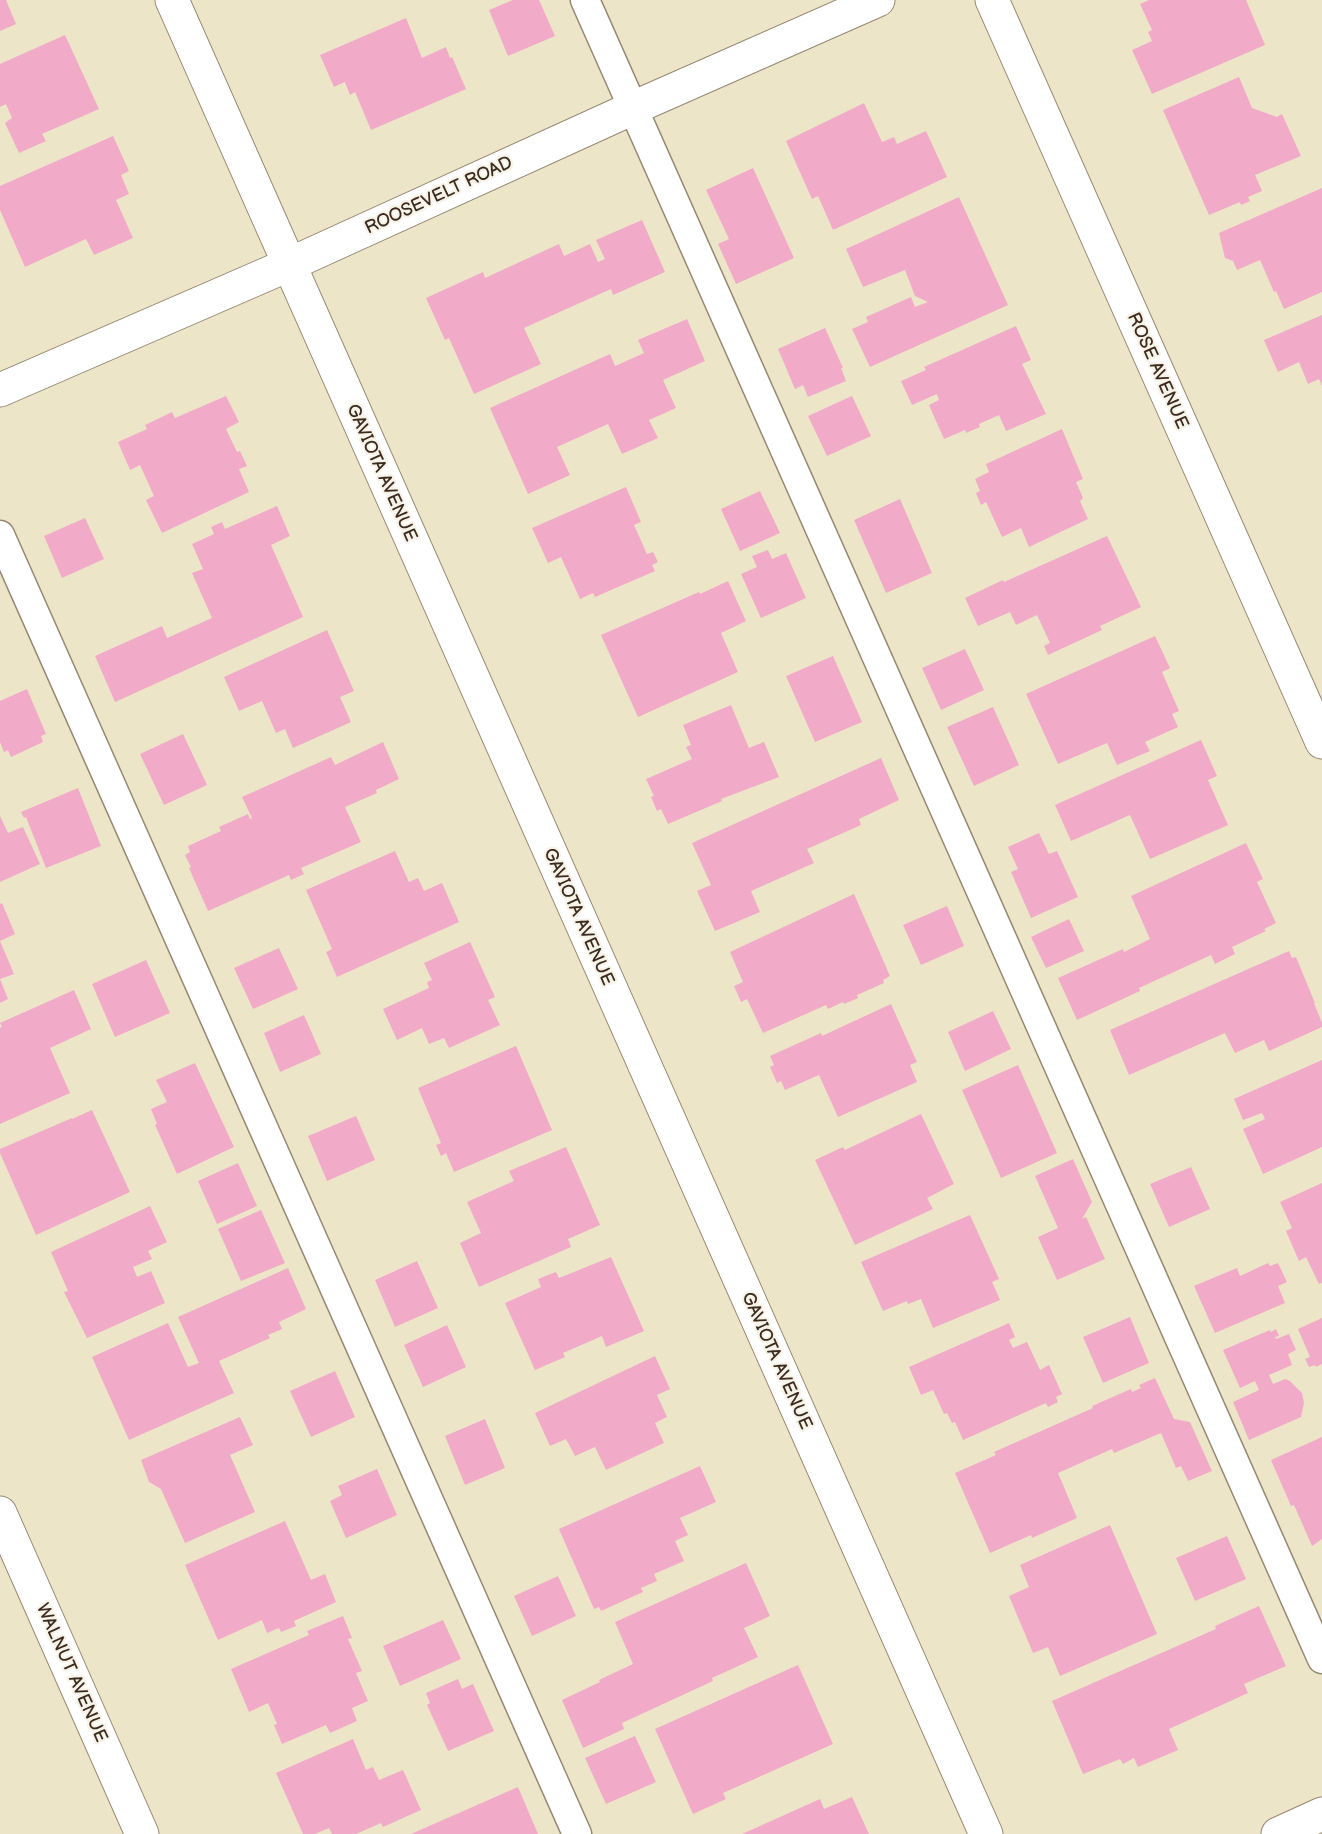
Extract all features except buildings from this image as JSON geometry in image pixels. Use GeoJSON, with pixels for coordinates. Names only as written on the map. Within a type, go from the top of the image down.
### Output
{"type":"FeatureCollection","features":[{"type":"Feature","properties":{"kind":"street","name":"GAVIOTA AVENUE"},"geometry":{"type":"LineString","coordinates":[[172,0],[986,1834]]}},
{"type":"Feature","properties":{"kind":"street","name":"ROOSEVELT ROAD"},"geometry":{"type":"LineString","coordinates":[[0,390],[288,265],[633,108],[878,0]]}},
{"type":"Feature","properties":{"kind":"street","name":"ROSE AVENUE"},"geometry":{"type":"LineString","coordinates":[[993,0],[1322,742]]}},
{"type":"Feature","properties":{"kind":"street","name":"WALNUT AVENUE"},"geometry":{"type":"LineString","coordinates":[[0,1512],[142,1834]]}},
{"type":"Feature","properties":{"kind":"street"},"geometry":{"type":"LineString","coordinates":[[1278,1834],[1322,1814]]}},
{"type":"Feature","properties":{"kind":"lane"},"geometry":{"type":"LineString","coordinates":[[585,0],[1322,1659]]}},
{"type":"Feature","properties":{"kind":"lane"},"geometry":{"type":"LineString","coordinates":[[0,535],[577,1834]]}}]}
